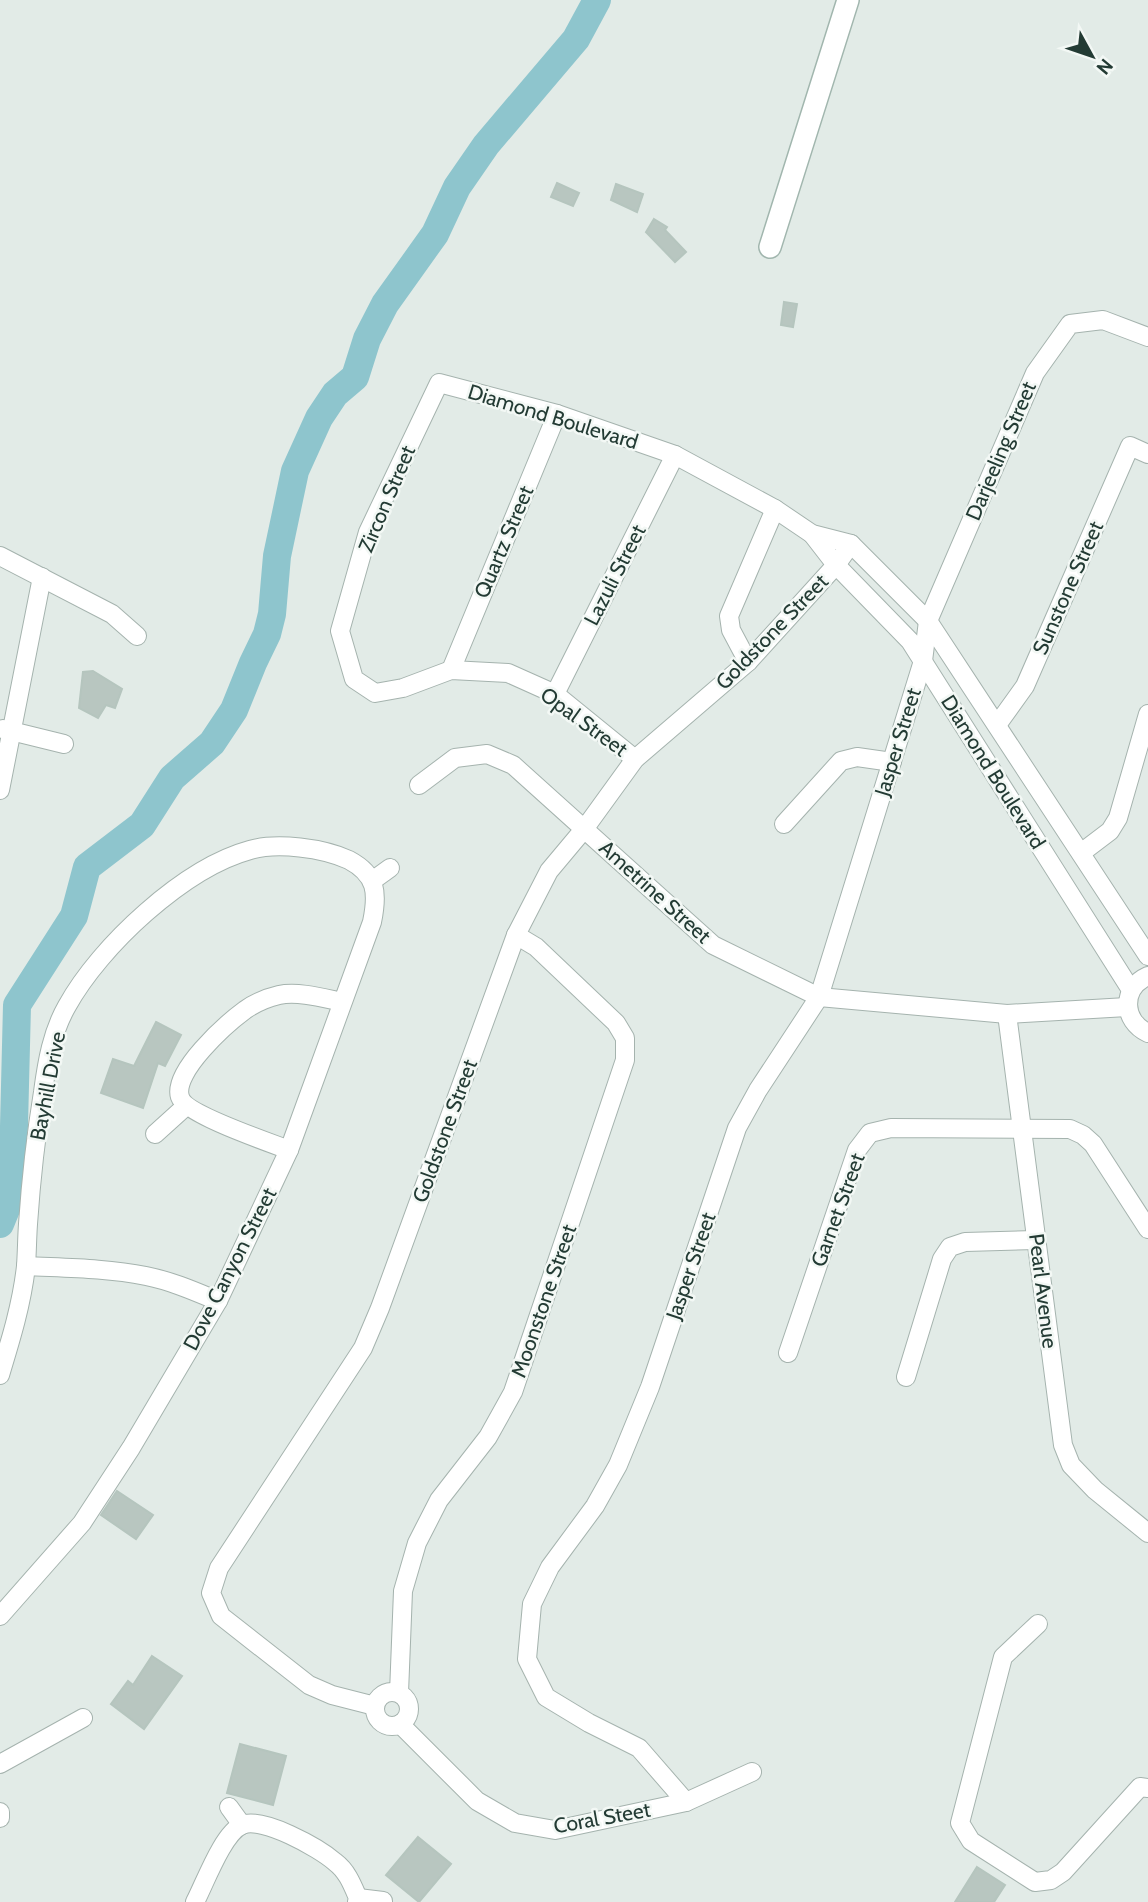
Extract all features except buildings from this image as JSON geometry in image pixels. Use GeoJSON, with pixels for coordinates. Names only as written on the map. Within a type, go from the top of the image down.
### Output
{"type":"FeatureCollection","features":[{"type":"Feature","properties":{"kind":"street"},"geometry":{"type":"LineString","coordinates":[[770,247],[848,0]]}},
{"type":"Feature","properties":{"kind":"street","name":"Darjeeling Street"},"geometry":{"type":"LineString","coordinates":[[923,661],[929,621],[1035,373],[1070,324],[1103,320],[1148,337]]}},
{"type":"Feature","properties":{"kind":"street","name":"Diamond Boulevard"},"geometry":{"type":"LineString","coordinates":[[439,383],[557,414],[675,455],[775,509],[813,534],[851,544],[929,621],[1148,956]]}},
{"type":"Feature","properties":{"kind":"street","name":"Zircon Street"},"geometry":{"type":"LineString","coordinates":[[439,383],[368,532],[340,631],[354,679],[375,693],[403,688],[451,670]]}},
{"type":"Feature","properties":{"kind":"street","name":"Quartz Street"},"geometry":{"type":"LineString","coordinates":[[451,670],[557,414]]}},
{"type":"Feature","properties":{"kind":"street","name":"Sunstone Street"},"geometry":{"type":"LineString","coordinates":[[998,725],[1025,686],[1130,446],[1148,454]]}},
{"type":"Feature","properties":{"kind":"street","name":"Lazuli Street"},"geometry":{"type":"LineString","coordinates":[[555,694],[675,455]]}},
{"type":"Feature","properties":{"kind":"street"},"geometry":{"type":"LineString","coordinates":[[748,662],[731,630],[729,616],[775,509]]}},
{"type":"Feature","properties":{"kind":"street","name":"Diamond Boulevard"},"geometry":{"type":"LineString","coordinates":[[813,534],[836,565],[910,641],[1129,998],[1133,1023],[1148,1033]]}},
{"type":"Feature","properties":{"kind":"street","name":"Goldstone Street"},"geometry":{"type":"LineString","coordinates":[[375,1706],[332,1695],[309,1685],[222,1616],[211,1593],[219,1568],[363,1348],[385,1296],[516,935],[549,871],[585,828],[635,759],[748,662],[836,565],[851,544]]}},
{"type":"Feature","properties":{"kind":"street"},"geometry":{"type":"LineString","coordinates":[[0,556],[113,614],[137,636]]}},
{"type":"Feature","properties":{"kind":"street"},"geometry":{"type":"LineString","coordinates":[[0,790],[6,730],[42,577]]}},
{"type":"Feature","properties":{"kind":"street","name":"Jasper Street"},"geometry":{"type":"LineString","coordinates":[[686,1802],[639,1748],[589,1723],[546,1696],[527,1659],[532,1604],[550,1567],[595,1506],[618,1465],[650,1387],[737,1128],[758,1090],[818,997],[923,661]]}},
{"type":"Feature","properties":{"kind":"street","name":"Opal Street"},"geometry":{"type":"LineString","coordinates":[[451,670],[508,673],[555,694],[635,759]]}},
{"type":"Feature","properties":{"kind":"street"},"geometry":{"type":"LineString","coordinates":[[1081,853],[1110,831],[1118,818],[1148,714]]}},
{"type":"Feature","properties":{"kind":"street"},"geometry":{"type":"LineString","coordinates":[[6,730],[64,744]]}},
{"type":"Feature","properties":{"kind":"street","name":"Ametrine Street"},"geometry":{"type":"LineString","coordinates":[[419,785],[455,758],[487,754],[513,765],[713,946],[818,997],[1007,1014],[1129,998]]}},
{"type":"Feature","properties":{"kind":"street"},"geometry":{"type":"LineString","coordinates":[[784,824],[841,761],[857,757],[892,762]]}},
{"type":"Feature","properties":{"kind":"street","name":"Bayhill Drive"},"geometry":{"type":"LineString","coordinates":[[0,1375],[18,1309],[26,1266],[40,1110],[53,1038],[66,1007],[82,982],[130,927],[181,885],[222,861],[250,850],[274,846],[296,847],[342,857],[361,867],[372,881]]}},
{"type":"Feature","properties":{"kind":"street"},"geometry":{"type":"LineString","coordinates":[[372,881],[390,868]]}},
{"type":"Feature","properties":{"kind":"street","name":"Dove Canyon Street"},"geometry":{"type":"LineString","coordinates":[[0,1616],[82,1523],[131,1448],[218,1301],[289,1150],[372,922],[377,899],[372,881]]}},
{"type":"Feature","properties":{"kind":"street","name":"Moonstone Street"},"geometry":{"type":"LineString","coordinates":[[399,1693],[403,1591],[417,1543],[439,1500],[488,1437],[513,1392],[625,1060],[625,1038],[616,1023],[536,947],[516,935]]}},
{"type":"Feature","properties":{"kind":"street"},"geometry":{"type":"LineString","coordinates":[[1129,998],[1136,983],[1148,976]]}},
{"type":"Feature","properties":{"kind":"street"},"geometry":{"type":"LineString","coordinates":[[289,1150],[186,1106],[180,1097],[180,1084],[211,1041],[246,1009],[262,1000],[281,995],[320,997],[342,1002]]}},
{"type":"Feature","properties":{"kind":"street","name":"Pearl Avenue"},"geometry":{"type":"LineString","coordinates":[[1007,1014],[1063,1445],[1071,1465],[1087,1482],[1148,1533]]}},
{"type":"Feature","properties":{"kind":"street"},"geometry":{"type":"LineString","coordinates":[[155,1134],[186,1106]]}},
{"type":"Feature","properties":{"kind":"street","name":"Garnet Street"},"geometry":{"type":"LineString","coordinates":[[788,1353],[857,1150],[870,1133],[891,1128],[1022,1128]]}},
{"type":"Feature","properties":{"kind":"street"},"geometry":{"type":"LineString","coordinates":[[1022,1128],[1070,1129],[1083,1135],[1093,1144],[1148,1229]]}},
{"type":"Feature","properties":{"kind":"street"},"geometry":{"type":"LineString","coordinates":[[906,1377],[942,1259],[950,1247],[965,1242],[1036,1240]]}},
{"type":"Feature","properties":{"kind":"street"},"geometry":{"type":"LineString","coordinates":[[26,1266],[148,1276],[218,1301]]}},
{"type":"Feature","properties":{"kind":"street"},"geometry":{"type":"LineString","coordinates":[[1038,1624],[1003,1657],[960,1823],[971,1840],[1035,1882],[1051,1880],[1063,1872],[1140,1787],[1148,1788]]}},
{"type":"Feature","properties":{"kind":"street"},"geometry":{"type":"LineString","coordinates":[[384,1693],[399,1693],[408,1704],[406,1718],[400,1724],[385,1724],[375,1713],[375,1706],[384,1693]]}},
{"type":"Feature","properties":{"kind":"street"},"geometry":{"type":"LineString","coordinates":[[0,1764],[83,1718]]}},
{"type":"Feature","properties":{"kind":"street","name":"Coral Steet"},"geometry":{"type":"LineString","coordinates":[[400,1724],[477,1801],[514,1823],[555,1830],[686,1802],[752,1772]]}},
{"type":"Feature","properties":{"kind":"street"},"geometry":{"type":"LineString","coordinates":[[229,1807],[242,1825]]}},
{"type":"Feature","properties":{"kind":"street"},"geometry":{"type":"LineString","coordinates":[[0,1812],[0,1818]]}},
{"type":"Feature","properties":{"kind":"street"},"geometry":{"type":"LineString","coordinates":[[195,1902],[226,1842],[242,1825],[258,1822],[276,1828],[334,1861],[348,1875],[357,1900],[383,1901]]}},
{"type":"Feature","properties":{"kind":"waterway"},"geometry":{"type":"LineString","coordinates":[[0,1224],[9,1202],[17,1005],[74,916],[87,867],[142,825],[172,778],[212,743],[234,710],[267,634],[272,614],[277,556],[295,471],[319,418],[335,394],[355,377],[367,339],[385,304],[435,234],[457,187],[486,145],[576,39],[597,0]]}}]}
